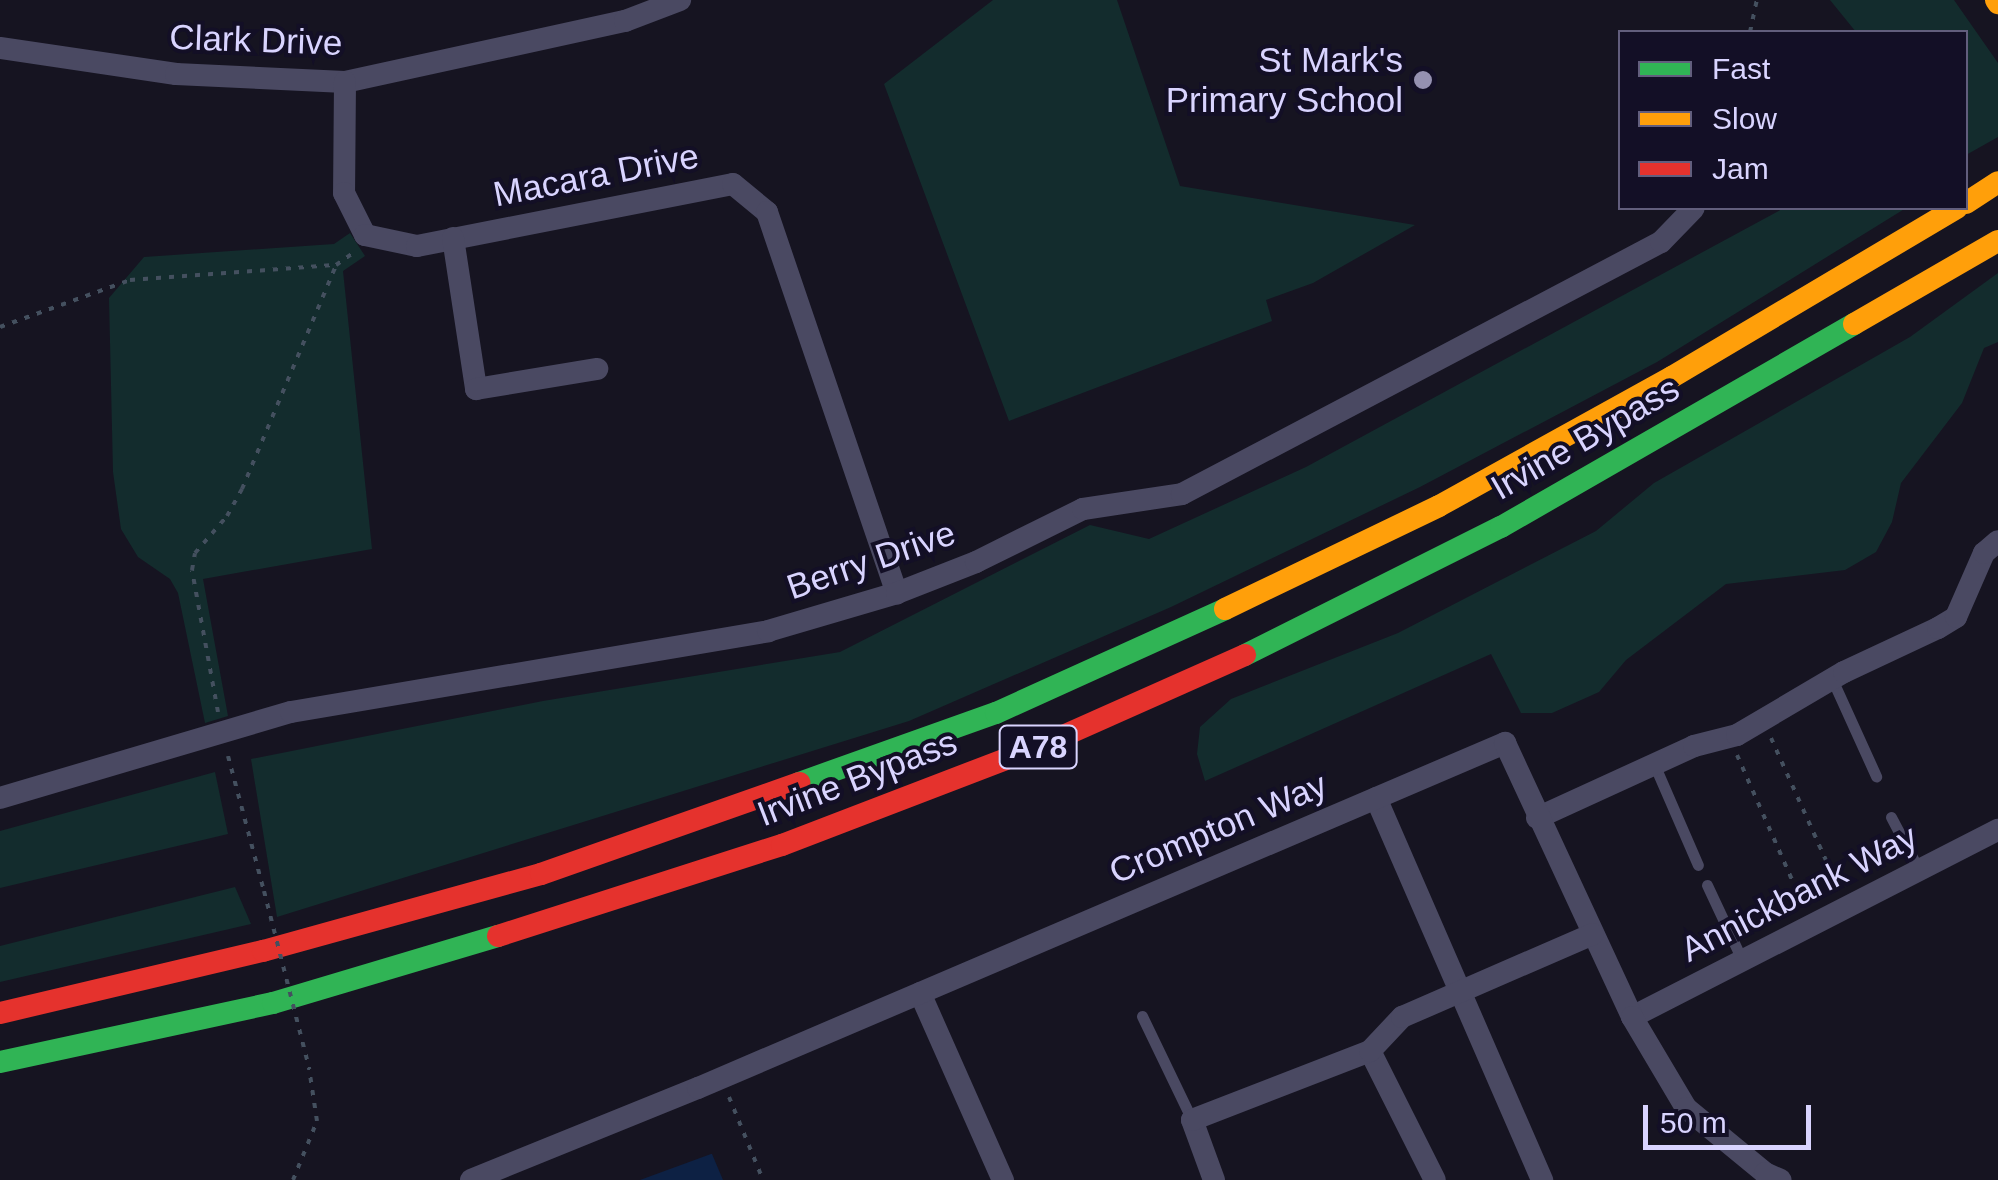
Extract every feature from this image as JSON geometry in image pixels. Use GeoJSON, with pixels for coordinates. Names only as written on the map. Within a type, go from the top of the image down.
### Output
{"type":"FeatureCollection","features":[{"type":"Feature","properties":{"kind":"highway"},"geometry":{"type":"LineString","coordinates":[[1968,201],[1998,182]]}},
{"type":"Feature","properties":{"kind":"highway","name":"Irvine Bypass"},"geometry":{"type":"LineString","coordinates":[[0,1013],[262,951],[541,874],[996,712],[1220,612],[1439,506],[1672,376],[1955,210]]}},
{"type":"Feature","properties":{"kind":"highway","name":"Irvine Bypass"},"geometry":{"type":"LineString","coordinates":[[0,1062],[274,1003],[570,914],[782,846],[1045,744],[1254,651],[1500,528],[1998,240]]}},
{"type":"Feature","properties":{"kind":"street","name":"Clark Drive"},"geometry":{"type":"LineString","coordinates":[[0,48],[176,74],[344,82],[625,21],[680,0]]}},
{"type":"Feature","properties":{"kind":"street"},"geometry":{"type":"LineString","coordinates":[[344,82],[344,193],[366,235],[376,237]]}},
{"type":"Feature","properties":{"kind":"street","name":"Macara Drive"},"geometry":{"type":"LineString","coordinates":[[376,237],[417,246],[733,184],[768,212],[897,593]]}},
{"type":"Feature","properties":{"kind":"street","name":"Berry Drive"},"geometry":{"type":"LineString","coordinates":[[0,798],[290,712],[768,632],[897,593],[976,562],[1083,509],[1182,494],[1661,242],[1692,210]]}},
{"type":"Feature","properties":{"kind":"street"},"geometry":{"type":"LineString","coordinates":[[453,238],[476,389],[597,369]]}},
{"type":"Feature","properties":{"kind":"street"},"geometry":{"type":"LineString","coordinates":[[1537,818],[1654,764],[1729,737],[1832,679],[1956,617],[1984,553],[1998,540]]}},
{"type":"Feature","properties":{"kind":"street","name":"Crompton Way"},"geometry":{"type":"LineString","coordinates":[[471,1180],[721,1078],[1506,743],[1537,818],[1632,1017],[1692,1116],[1765,1173],[1781,1180]]}},
{"type":"Feature","properties":{"kind":"street"},"geometry":{"type":"LineString","coordinates":[[1376,798],[1542,1180]]}},
{"type":"Feature","properties":{"kind":"street","name":"Annickbank Way"},"geometry":{"type":"LineString","coordinates":[[1632,1017],[1998,830]]}},
{"type":"Feature","properties":{"kind":"street"},"geometry":{"type":"LineString","coordinates":[[1214,1180],[1192,1120],[1370,1051],[1402,1018],[1593,934]]}},
{"type":"Feature","properties":{"kind":"street"},"geometry":{"type":"LineString","coordinates":[[920,993],[998,1178]]}},
{"type":"Feature","properties":{"kind":"street"},"geometry":{"type":"LineString","coordinates":[[1370,1051],[1434,1180]]}},
{"type":"Feature","properties":{"kind":"lane"},"geometry":{"type":"LineString","coordinates":[[1832,679],[1876,776]]}},
{"type":"Feature","properties":{"kind":"lane"},"geometry":{"type":"LineString","coordinates":[[1654,764],[1698,865]]}},
{"type":"Feature","properties":{"kind":"lane"},"geometry":{"type":"LineString","coordinates":[[1891,817],[1918,870]]}},
{"type":"Feature","properties":{"kind":"lane"},"geometry":{"type":"LineString","coordinates":[[1706,885],[1743,962]]}},
{"type":"Feature","properties":{"kind":"lane"},"geometry":{"type":"LineString","coordinates":[[1142,1016],[1192,1120]]}},
{"type":"Feature","properties":{"kind":"path"},"geometry":{"type":"LineString","coordinates":[[1750,30],[1757,0]]}},
{"type":"Feature","properties":{"kind":"path"},"geometry":{"type":"LineString","coordinates":[[0,328],[130,280],[336,265],[376,237]]}},
{"type":"Feature","properties":{"kind":"path"},"geometry":{"type":"LineString","coordinates":[[293,1180],[317,1122],[310,1068],[222,732],[192,570],[196,552],[228,516],[242,490],[336,265]]}},
{"type":"Feature","properties":{"kind":"path"},"geometry":{"type":"LineString","coordinates":[[1763,720],[1848,908]]}},
{"type":"Feature","properties":{"kind":"path"},"geometry":{"type":"LineString","coordinates":[[1729,737],[1812,926]]}},
{"type":"Feature","properties":{"kind":"path"},"geometry":{"type":"LineString","coordinates":[[721,1078],[764,1180]]}},
{"type":"Feature","properties":{"kind":"green space"},"geometry":{"type":"Polygon","coordinates":[[[993,0],[1117,0],[1180,186],[1415,225],[1313,283],[1266,300],[1272,321],[1009,421],[884,84],[993,0]]]}},
{"type":"Feature","properties":{"kind":"green space"},"geometry":{"type":"Polygon","coordinates":[[[1830,0],[1954,0],[1998,63],[1998,137],[1968,154],[1968,30],[1854,30],[1830,0]]]}},
{"type":"Feature","properties":{"kind":"green space"},"geometry":{"type":"Polygon","coordinates":[[[1780,210],[1903,210],[1657,362],[1420,487],[1171,607],[909,721],[277,917],[251,759],[543,701],[840,652],[1090,525],[1149,539],[1306,467],[1780,210]]]}},
{"type":"Feature","properties":{"kind":"green space"},"geometry":{"type":"Polygon","coordinates":[[[350,233],[365,256],[343,271],[372,549],[203,579],[228,716],[205,723],[178,593],[170,579],[138,557],[121,529],[113,472],[109,298],[144,257],[334,244],[350,233]]]}},
{"type":"Feature","properties":{"kind":"green space"},"geometry":{"type":"Polygon","coordinates":[[[1998,273],[1998,342],[1984,348],[1962,403],[1901,483],[1892,522],[1876,552],[1845,570],[1726,584],[1626,660],[1599,692],[1552,713],[1521,713],[1491,654],[1205,781],[1197,754],[1200,727],[1231,699],[1398,633],[1596,531],[1654,483],[1910,337],[1998,273]]]}},
{"type":"Feature","properties":{"kind":"green space"},"geometry":{"type":"Polygon","coordinates":[[[215,772],[228,834],[0,888],[0,831],[215,772]]]}},
{"type":"Feature","properties":{"kind":"green space"},"geometry":{"type":"Polygon","coordinates":[[[235,887],[251,924],[0,982],[0,946],[235,887]]]}},
{"type":"Feature","properties":{"kind":"water"},"geometry":{"type":"Polygon","coordinates":[[[711,1154],[723,1180],[640,1180],[711,1154]]]}},
{"type":"Feature","properties":{"kind":"traffic: fast"},"geometry":{"type":"LineString","coordinates":[[1245,655],[1501,527],[1854,324]]}},
{"type":"Feature","properties":{"kind":"traffic: fast"},"geometry":{"type":"LineString","coordinates":[[799,783],[996,713],[1225,609]]}},
{"type":"Feature","properties":{"kind":"traffic: fast"},"geometry":{"type":"LineString","coordinates":[[0,1062],[273,1003],[498,936]]}},
{"type":"Feature","properties":{"kind":"traffic: slow"},"geometry":{"type":"LineString","coordinates":[[1968,202],[1998,182]]}},
{"type":"Feature","properties":{"kind":"traffic: slow"},"geometry":{"type":"LineString","coordinates":[[1225,609],[1439,506],[1672,377],[1954,210]]}},
{"type":"Feature","properties":{"kind":"traffic: slow"},"geometry":{"type":"LineString","coordinates":[[1854,324],[1998,241]]}},
{"type":"Feature","properties":{"kind":"traffic: jam"},"geometry":{"type":"LineString","coordinates":[[498,936],[782,845],[1045,744],[1245,655]]}},
{"type":"Feature","properties":{"kind":"traffic: jam"},"geometry":{"type":"LineString","coordinates":[[0,1013],[263,951],[541,874],[799,783]]}},
{"type":"Feature","properties":{"kind":"place","name":"St Mark's Primary School"},"geometry":{"type":"Point","coordinates":[1423,80]}}]}
